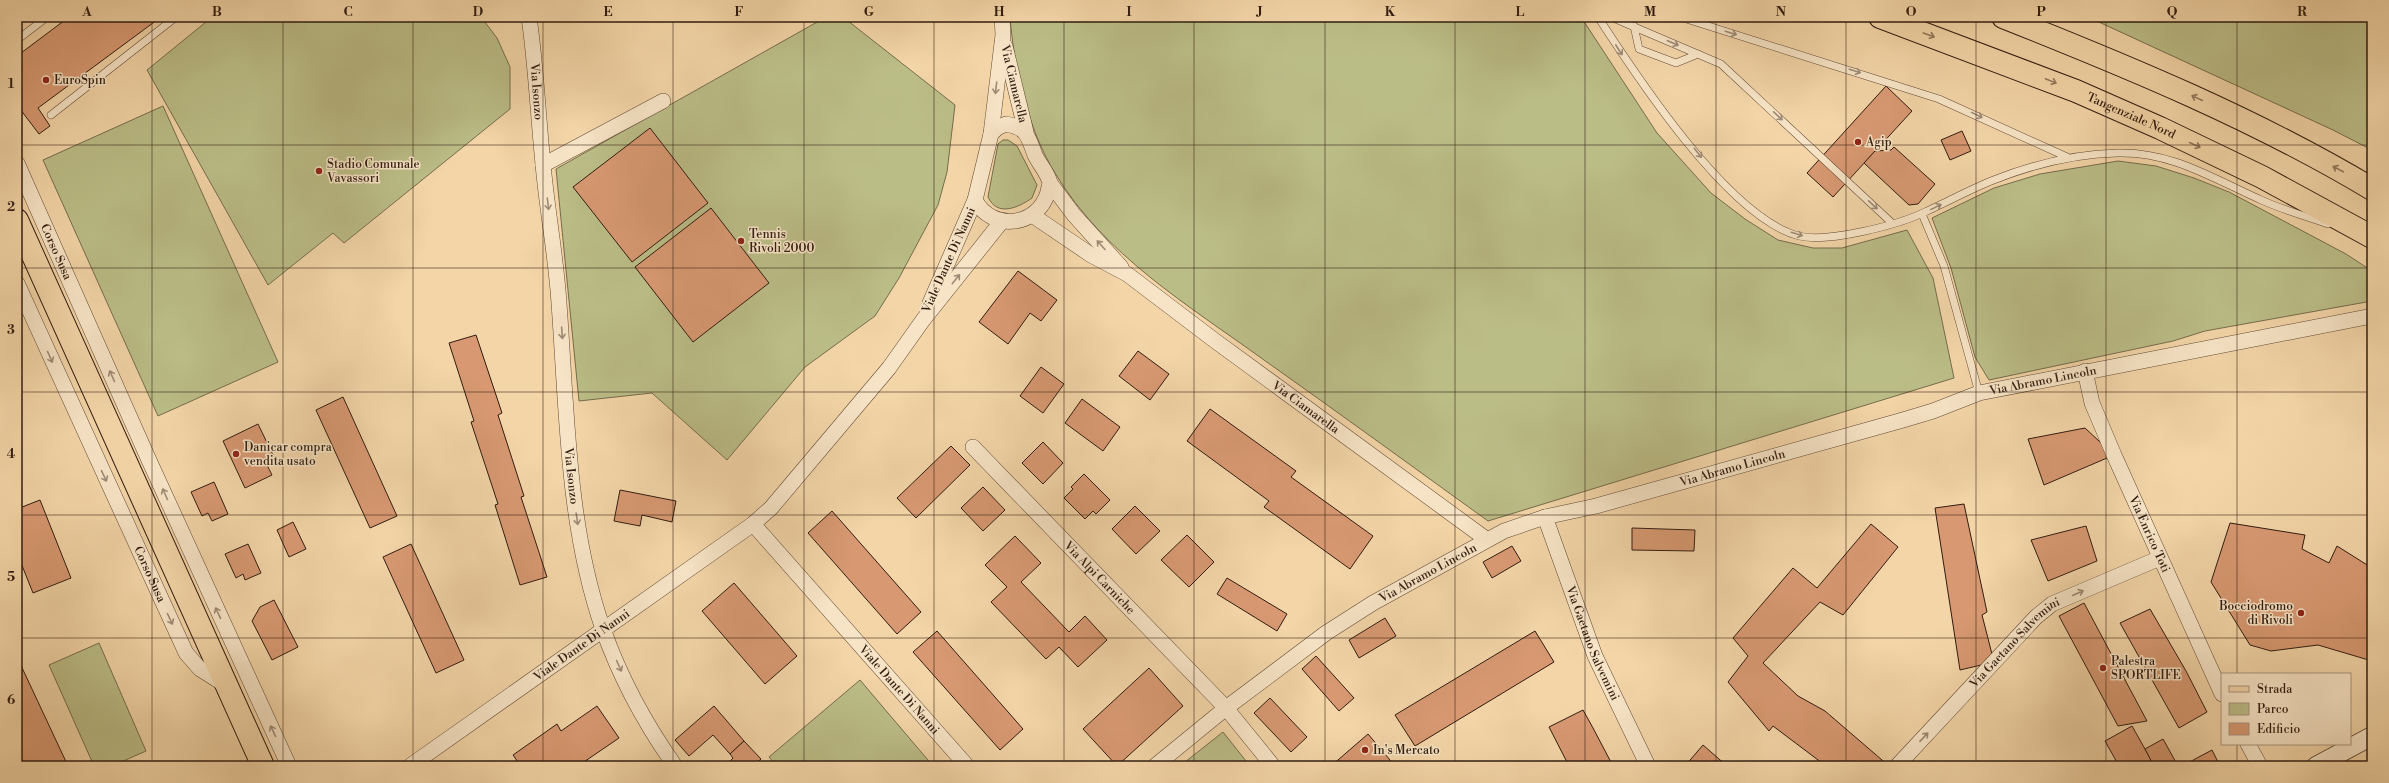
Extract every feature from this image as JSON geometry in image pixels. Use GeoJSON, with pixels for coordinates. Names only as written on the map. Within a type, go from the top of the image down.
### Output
{"type":"FeatureCollection","features":[{"type":"Feature","properties":{"kind":"main road","name":"Tangenziale Nord"},"geometry":{"type":"LineString","coordinates":[[1880,17],[2054,83],[2160,128],[2262,177],[2372,238]]}},
{"type":"Feature","properties":{"kind":"main road"},"geometry":{"type":"LineString","coordinates":[[2003,17],[2116,61],[2258,126],[2372,189]]}},
{"type":"Feature","properties":{"kind":"main road","name":"Corso Susa"},"geometry":{"type":"LineString","coordinates":[[17,220],[263,766]]}},
{"type":"Feature","properties":{"kind":"street","name":"Via Isonzo"},"geometry":{"type":"LineString","coordinates":[[529,17],[543,165],[557,273],[577,521],[587,573],[603,630],[643,717],[675,766]]}},
{"type":"Feature","properties":{"kind":"street","name":"Via Ciamarella"},"geometry":{"type":"LineString","coordinates":[[991,134],[1003,35],[1002,17]]}},
{"type":"Feature","properties":{"kind":"street","name":"Via Ciamarella"},"geometry":{"type":"LineString","coordinates":[[1003,35],[1026,132]]}},
{"type":"Feature","properties":{"kind":"street"},"geometry":{"type":"LineString","coordinates":[[543,165],[663,101]]}},
{"type":"Feature","properties":{"kind":"street"},"geometry":{"type":"LineString","coordinates":[[1006,124],[1016,126],[1026,132],[1050,183],[1046,197],[1032,215],[1017,221],[1002,222],[991,218],[980,210],[975,200],[991,134],[997,128],[1006,124]]}},
{"type":"Feature","properties":{"kind":"street","name":"Corso Susa"},"geometry":{"type":"LineString","coordinates":[[17,163],[186,542],[289,766]]}},
{"type":"Feature","properties":{"kind":"street","name":"Via Ciamarella"},"geometry":{"type":"LineString","coordinates":[[1050,183],[1074,214],[1127,274]]}},
{"type":"Feature","properties":{"kind":"street","name":"Viale Dante Di Nanni"},"geometry":{"type":"LineString","coordinates":[[923,320],[975,200]]}},
{"type":"Feature","properties":{"kind":"street","name":"Via Ciamarella"},"geometry":{"type":"LineString","coordinates":[[1032,215],[1091,255],[1127,274],[1214,340],[1486,539]]}},
{"type":"Feature","properties":{"kind":"street","name":"Viale Dante Di Nanni"},"geometry":{"type":"LineString","coordinates":[[410,766],[753,524],[770,508],[852,415],[890,368],[923,320],[1002,222]]}},
{"type":"Feature","properties":{"kind":"street","name":"Corso Susa"},"geometry":{"type":"LineString","coordinates":[[17,284],[186,653],[200,669],[227,687]]}},
{"type":"Feature","properties":{"kind":"street","name":"Via Abramo Lincoln"},"geometry":{"type":"LineString","coordinates":[[1155,766],[1226,708],[1341,622],[1486,539],[1545,517],[1596,506],[1903,420],[1933,411],[1978,393],[2372,316]]}},
{"type":"Feature","properties":{"kind":"street"},"geometry":{"type":"LineString","coordinates":[[40,334],[63,323]]}},
{"type":"Feature","properties":{"kind":"street"},"geometry":{"type":"LineString","coordinates":[[75,350],[96,340]]}},
{"type":"Feature","properties":{"kind":"street","name":"Via Enrico Toti"},"geometry":{"type":"LineString","coordinates":[[2085,371],[2092,403],[2221,692]]}},
{"type":"Feature","properties":{"kind":"street"},"geometry":{"type":"LineString","coordinates":[[90,446],[114,436]]}},
{"type":"Feature","properties":{"kind":"street","name":"Via Alpi Carniche"},"geometry":{"type":"LineString","coordinates":[[973,447],[1226,708],[1273,766]]}},
{"type":"Feature","properties":{"kind":"street","name":"Via Gaetano Salvemini"},"geometry":{"type":"LineString","coordinates":[[1545,517],[1595,656],[1648,766]]}},
{"type":"Feature","properties":{"kind":"street","name":"Viale Dante Di Nanni"},"geometry":{"type":"LineString","coordinates":[[753,524],[967,766]]}},
{"type":"Feature","properties":{"kind":"street","name":"Corso Susa"},"geometry":{"type":"LineString","coordinates":[[166,552],[186,542]]}},
{"type":"Feature","properties":{"kind":"street","name":"Via Gaetano Salvemini"},"geometry":{"type":"LineString","coordinates":[[1897,766],[2036,617],[2052,604],[2160,558]]}},
{"type":"Feature","properties":{"kind":"street"},"geometry":{"type":"LineString","coordinates":[[2316,766],[2372,736]]}},
{"type":"Feature","properties":{"kind":"street"},"geometry":{"type":"LineString","coordinates":[[2249,745],[2260,766]]}},
{"type":"Feature","properties":{"kind":"lane"},"geometry":{"type":"LineString","coordinates":[[17,40],[47,17]]}},
{"type":"Feature","properties":{"kind":"lane"},"geometry":{"type":"LineString","coordinates":[[51,115],[176,17]]}},
{"type":"Feature","properties":{"kind":"lane"},"geometry":{"type":"LineString","coordinates":[[1598,17],[1639,80],[1716,177],[1732,193],[1752,209],[1780,228],[1799,236],[1832,238],[1892,223],[1922,214],[1991,181],[2067,157],[2117,153],[2139,154],[2166,159],[2206,173],[2259,199],[2372,238]]}},
{"type":"Feature","properties":{"kind":"lane"},"geometry":{"type":"LineString","coordinates":[[1611,17],[1721,64],[1892,223]]}},
{"type":"Feature","properties":{"kind":"lane"},"geometry":{"type":"LineString","coordinates":[[1680,17],[1939,99],[2067,157]]}},
{"type":"Feature","properties":{"kind":"lane"},"geometry":{"type":"LineString","coordinates":[[1634,26],[1639,49],[1676,63],[1698,54]]}},
{"type":"Feature","properties":{"kind":"lane"},"geometry":{"type":"LineString","coordinates":[[1922,214],[1944,266],[1978,393]]}},
{"type":"Feature","properties":{"kind":"green space","name":"Stadio Comunale Vavassori"},"geometry":{"type":"Polygon","coordinates":[[[212,17],[481,17],[497,38],[510,67],[510,109],[344,243],[333,233],[268,285],[147,70],[212,17]]]}},
{"type":"Feature","properties":{"kind":"green space","name":"Tennis Rivoli 2000"},"geometry":{"type":"Polygon","coordinates":[[[826,17],[843,17],[955,105],[947,172],[938,205],[899,278],[875,316],[805,367],[727,460],[652,393],[579,401],[556,169],[826,17]]]}},
{"type":"Feature","properties":{"kind":"green space"},"geometry":{"type":"Polygon","coordinates":[[[1010,17],[1581,17],[1657,133],[1711,193],[1745,219],[1778,240],[1813,248],[1842,248],[1907,230],[1933,278],[1954,378],[1488,521],[1177,298],[1149,277],[1098,229],[1075,202],[1055,173],[1037,138],[1019,77],[1010,17]]]}},
{"type":"Feature","properties":{"kind":"green space"},"geometry":{"type":"Polygon","coordinates":[[[2088,17],[2372,17],[2372,150],[2333,130],[2088,17]]]}},
{"type":"Feature","properties":{"kind":"green space"},"geometry":{"type":"Polygon","coordinates":[[[163,106],[278,362],[158,416],[43,160],[163,106]]]}},
{"type":"Feature","properties":{"kind":"green space"},"geometry":{"type":"Polygon","coordinates":[[[1003,140],[1008,140],[1017,146],[1037,185],[1032,198],[1020,205],[1008,209],[997,207],[988,197],[998,144],[1003,140]]]}},
{"type":"Feature","properties":{"kind":"green space"},"geometry":{"type":"Polygon","coordinates":[[[2118,161],[2156,166],[2194,178],[2229,192],[2346,254],[2372,271],[2372,301],[2205,331],[2173,341],[1989,380],[1975,357],[1951,268],[1932,218],[1994,188],[2040,174],[2118,161]]]}},
{"type":"Feature","properties":{"kind":"green space"},"geometry":{"type":"Polygon","coordinates":[[[99,643],[146,751],[112,766],[94,766],[49,665],[99,643]]]}},
{"type":"Feature","properties":{"kind":"green space"},"geometry":{"type":"Polygon","coordinates":[[[860,680],[933,766],[777,766],[769,757],[860,680]]]}},
{"type":"Feature","properties":{"kind":"green space"},"geometry":{"type":"Polygon","coordinates":[[[1223,732],[1250,766],[1180,766],[1223,732]]]}},
{"type":"Feature","properties":{"kind":"building","name":"EuroSpin"},"geometry":{"type":"Polygon","coordinates":[[[69,17],[161,17],[38,108],[50,126],[39,134],[17,105],[17,56],[69,17]]]}},
{"type":"Feature","properties":{"kind":"building"},"geometry":{"type":"Polygon","coordinates":[[[1886,86],[1912,111],[1833,197],[1807,173],[1886,86]]]}},
{"type":"Feature","properties":{"kind":"building"},"geometry":{"type":"Polygon","coordinates":[[[650,128],[708,203],[632,262],[573,187],[650,128]]]}},
{"type":"Feature","properties":{"kind":"building"},"geometry":{"type":"Polygon","coordinates":[[[1962,131],[1971,151],[1950,160],[1941,140],[1962,131]]]}},
{"type":"Feature","properties":{"kind":"building"},"geometry":{"type":"Polygon","coordinates":[[[1894,147],[1935,184],[1918,204],[1909,205],[1864,163],[1875,151],[1891,150],[1894,147]]]}},
{"type":"Feature","properties":{"kind":"building"},"geometry":{"type":"Polygon","coordinates":[[[711,208],[769,283],[693,342],[635,267],[711,208]]]}},
{"type":"Feature","properties":{"kind":"building"},"geometry":{"type":"Polygon","coordinates":[[[1018,271],[1057,300],[1041,321],[1030,313],[1008,344],[979,322],[1018,271]]]}},
{"type":"Feature","properties":{"kind":"building"},"geometry":{"type":"Polygon","coordinates":[[[476,335],[502,413],[498,415],[524,496],[521,497],[547,577],[520,585],[495,505],[498,504],[471,422],[474,421],[449,343],[476,335]]]}},
{"type":"Feature","properties":{"kind":"building"},"geometry":{"type":"Polygon","coordinates":[[[1138,351],[1169,374],[1150,400],[1119,376],[1138,351]]]}},
{"type":"Feature","properties":{"kind":"building"},"geometry":{"type":"Polygon","coordinates":[[[1041,367],[1064,384],[1043,413],[1020,396],[1041,367]]]}},
{"type":"Feature","properties":{"kind":"building"},"geometry":{"type":"Polygon","coordinates":[[[343,397],[397,516],[370,528],[316,410],[343,397]]]}},
{"type":"Feature","properties":{"kind":"building"},"geometry":{"type":"Polygon","coordinates":[[[1082,399],[1120,427],[1103,451],[1065,423],[1082,399]]]}},
{"type":"Feature","properties":{"kind":"building"},"geometry":{"type":"Polygon","coordinates":[[[1210,409],[1296,471],[1291,477],[1373,536],[1350,569],[1264,507],[1269,501],[1187,441],[1210,409]]]}},
{"type":"Feature","properties":{"kind":"building"},"geometry":{"type":"Polygon","coordinates":[[[258,424],[273,455],[264,459],[272,475],[245,488],[223,441],[258,424]]]}},
{"type":"Feature","properties":{"kind":"building"},"geometry":{"type":"Polygon","coordinates":[[[2085,428],[2114,455],[2044,485],[2028,439],[2085,428]]]}},
{"type":"Feature","properties":{"kind":"building"},"geometry":{"type":"Polygon","coordinates":[[[1043,442],[1063,463],[1043,484],[1022,463],[1043,442]]]}},
{"type":"Feature","properties":{"kind":"building"},"geometry":{"type":"Polygon","coordinates":[[[951,446],[970,465],[916,518],[897,498],[951,446]]]}},
{"type":"Feature","properties":{"kind":"building"},"geometry":{"type":"Polygon","coordinates":[[[1084,474],[1110,500],[1096,514],[1093,511],[1085,519],[1064,498],[1073,489],[1071,487],[1084,474]]]}},
{"type":"Feature","properties":{"kind":"building"},"geometry":{"type":"Polygon","coordinates":[[[214,482],[228,514],[212,521],[208,513],[202,516],[191,492],[214,482]]]}},
{"type":"Feature","properties":{"kind":"building"},"geometry":{"type":"Polygon","coordinates":[[[983,487],[1005,510],[983,531],[961,508],[983,487]]]}},
{"type":"Feature","properties":{"kind":"building"},"geometry":{"type":"Polygon","coordinates":[[[620,490],[676,501],[672,522],[642,515],[640,526],[614,521],[620,490]]]}},
{"type":"Feature","properties":{"kind":"building"},"geometry":{"type":"Polygon","coordinates":[[[40,500],[71,578],[33,593],[17,553],[17,509],[40,500]]]}},
{"type":"Feature","properties":{"kind":"building"},"geometry":{"type":"Polygon","coordinates":[[[1964,504],[1987,612],[1982,615],[1994,662],[1960,670],[1935,508],[1964,504]]]}},
{"type":"Feature","properties":{"kind":"building"},"geometry":{"type":"Polygon","coordinates":[[[1135,506],[1160,531],[1136,554],[1112,529],[1135,506]]]}},
{"type":"Feature","properties":{"kind":"building"},"geometry":{"type":"Polygon","coordinates":[[[832,511],[921,612],[897,634],[808,533],[832,511]]]}},
{"type":"Feature","properties":{"kind":"building"},"geometry":{"type":"Polygon","coordinates":[[[293,522],[306,549],[289,557],[277,530],[293,522]]]}},
{"type":"Feature","properties":{"kind":"building","name":"Bocciodromo di Rivoli"},"geometry":{"type":"Polygon","coordinates":[[[2230,523],[2305,535],[2302,549],[2329,563],[2337,546],[2372,568],[2372,661],[2318,645],[2271,651],[2250,645],[2211,582],[2230,523]]]}},
{"type":"Feature","properties":{"kind":"building"},"geometry":{"type":"Polygon","coordinates":[[[1871,524],[1898,547],[1843,615],[1820,602],[1763,663],[1798,696],[1825,711],[1889,766],[1826,766],[1773,726],[1769,731],[1728,682],[1748,656],[1733,638],[1793,568],[1817,588],[1871,524]]]}},
{"type":"Feature","properties":{"kind":"building"},"geometry":{"type":"Polygon","coordinates":[[[2086,526],[2097,561],[2048,581],[2031,540],[2086,526]]]}},
{"type":"Feature","properties":{"kind":"building"},"geometry":{"type":"Polygon","coordinates":[[[1632,528],[1695,530],[1694,551],[1632,550],[1632,528]]]}},
{"type":"Feature","properties":{"kind":"building"},"geometry":{"type":"Polygon","coordinates":[[[1187,535],[1214,562],[1189,587],[1161,560],[1187,535]]]}},
{"type":"Feature","properties":{"kind":"building"},"geometry":{"type":"Polygon","coordinates":[[[1015,536],[1041,563],[1021,582],[1069,632],[1085,616],[1107,640],[1078,667],[1059,647],[1046,659],[991,602],[1007,587],[985,565],[1015,536]]]}},
{"type":"Feature","properties":{"kind":"building"},"geometry":{"type":"Polygon","coordinates":[[[248,544],[261,573],[245,580],[243,574],[236,578],[225,554],[248,544]]]}},
{"type":"Feature","properties":{"kind":"building"},"geometry":{"type":"Polygon","coordinates":[[[411,544],[464,660],[436,673],[383,557],[411,544]]]}},
{"type":"Feature","properties":{"kind":"building"},"geometry":{"type":"Polygon","coordinates":[[[1512,546],[1521,561],[1492,578],[1483,562],[1512,546]]]}},
{"type":"Feature","properties":{"kind":"building"},"geometry":{"type":"Polygon","coordinates":[[[1227,578],[1287,614],[1277,631],[1217,594],[1227,578]]]}},
{"type":"Feature","properties":{"kind":"building"},"geometry":{"type":"Polygon","coordinates":[[[734,583],[797,656],[765,684],[702,611],[734,583]]]}},
{"type":"Feature","properties":{"kind":"building"},"geometry":{"type":"Polygon","coordinates":[[[274,600],[298,647],[272,660],[252,621],[260,607],[274,600]]]}},
{"type":"Feature","properties":{"kind":"building","name":"Palestra SPORTLIFE"},"geometry":{"type":"Polygon","coordinates":[[[2084,603],[2147,721],[2118,726],[2059,616],[2084,603]]]}},
{"type":"Feature","properties":{"kind":"building"},"geometry":{"type":"Polygon","coordinates":[[[2150,609],[2186,671],[2207,712],[2179,728],[2120,623],[2150,609]]]}},
{"type":"Feature","properties":{"kind":"building"},"geometry":{"type":"Polygon","coordinates":[[[1385,618],[1396,636],[1359,658],[1349,640],[1385,618]]]}},
{"type":"Feature","properties":{"kind":"building"},"geometry":{"type":"Polygon","coordinates":[[[937,631],[1023,729],[1000,750],[913,652],[937,631]]]}},
{"type":"Feature","properties":{"kind":"building"},"geometry":{"type":"Polygon","coordinates":[[[1535,631],[1554,662],[1415,746],[1395,715],[1535,631]]]}},
{"type":"Feature","properties":{"kind":"building"},"geometry":{"type":"Polygon","coordinates":[[[1316,656],[1354,698],[1339,711],[1302,669],[1316,656]]]}},
{"type":"Feature","properties":{"kind":"building"},"geometry":{"type":"Polygon","coordinates":[[[17,657],[68,766],[17,766],[17,657]]]}},
{"type":"Feature","properties":{"kind":"building"},"geometry":{"type":"Polygon","coordinates":[[[1149,668],[1183,706],[1117,766],[1083,729],[1149,668]]]}},
{"type":"Feature","properties":{"kind":"building"},"geometry":{"type":"Polygon","coordinates":[[[1270,698],[1307,737],[1291,752],[1254,713],[1270,698]]]}},
{"type":"Feature","properties":{"kind":"building"},"geometry":{"type":"Polygon","coordinates":[[[597,706],[619,738],[578,766],[575,761],[568,766],[518,766],[520,765],[513,755],[557,724],[561,731],[597,706]]]}},
{"type":"Feature","properties":{"kind":"building"},"geometry":{"type":"Polygon","coordinates":[[[714,706],[744,741],[730,754],[713,735],[689,756],[675,740],[714,706]]]}},
{"type":"Feature","properties":{"kind":"building"},"geometry":{"type":"Polygon","coordinates":[[[1583,710],[1613,766],[1569,766],[1549,727],[1583,710]]]}},
{"type":"Feature","properties":{"kind":"building"},"geometry":{"type":"Polygon","coordinates":[[[2132,726],[2154,766],[2119,766],[2105,741],[2132,726]]]}},
{"type":"Feature","properties":{"kind":"building","name":"In's Mercato"},"geometry":{"type":"Polygon","coordinates":[[[1368,734],[1395,766],[1331,766],[1368,734]]]}},
{"type":"Feature","properties":{"kind":"building"},"geometry":{"type":"Polygon","coordinates":[[[2163,739],[2178,766],[2154,766],[2145,749],[2163,739]]]}},
{"type":"Feature","properties":{"kind":"building"},"geometry":{"type":"Polygon","coordinates":[[[744,741],[761,759],[753,766],[726,766],[733,758],[730,754],[744,741]]]}},
{"type":"Feature","properties":{"kind":"building"},"geometry":{"type":"Polygon","coordinates":[[[1703,745],[1727,766],[1685,766],[1703,745]]]}},
{"type":"Feature","properties":{"kind":"building"},"geometry":{"type":"Polygon","coordinates":[[[2212,750],[2220,766],[2182,766],[2212,750]]]}},
{"type":"Feature","properties":{"kind":"place","name":"EuroSpin"},"geometry":{"type":"Point","coordinates":[46,80]}},
{"type":"Feature","properties":{"kind":"place","name":"Agip"},"geometry":{"type":"Point","coordinates":[1858,142]}},
{"type":"Feature","properties":{"kind":"place","name":"Stadio Comunale Vavassori"},"geometry":{"type":"Point","coordinates":[319,171]}},
{"type":"Feature","properties":{"kind":"place","name":"Tennis Rivoli 2000"},"geometry":{"type":"Point","coordinates":[741,241]}},
{"type":"Feature","properties":{"kind":"place","name":"Danicar compra vendita usato"},"geometry":{"type":"Point","coordinates":[236,454]}},
{"type":"Feature","properties":{"kind":"place","name":"Bocciodromo di Rivoli"},"geometry":{"type":"Point","coordinates":[2301,613]}},
{"type":"Feature","properties":{"kind":"place","name":"Palestra SPORTLIFE"},"geometry":{"type":"Point","coordinates":[2103,668]}},
{"type":"Feature","properties":{"kind":"place","name":"In's Mercato"},"geometry":{"type":"Point","coordinates":[1365,750]}}]}
